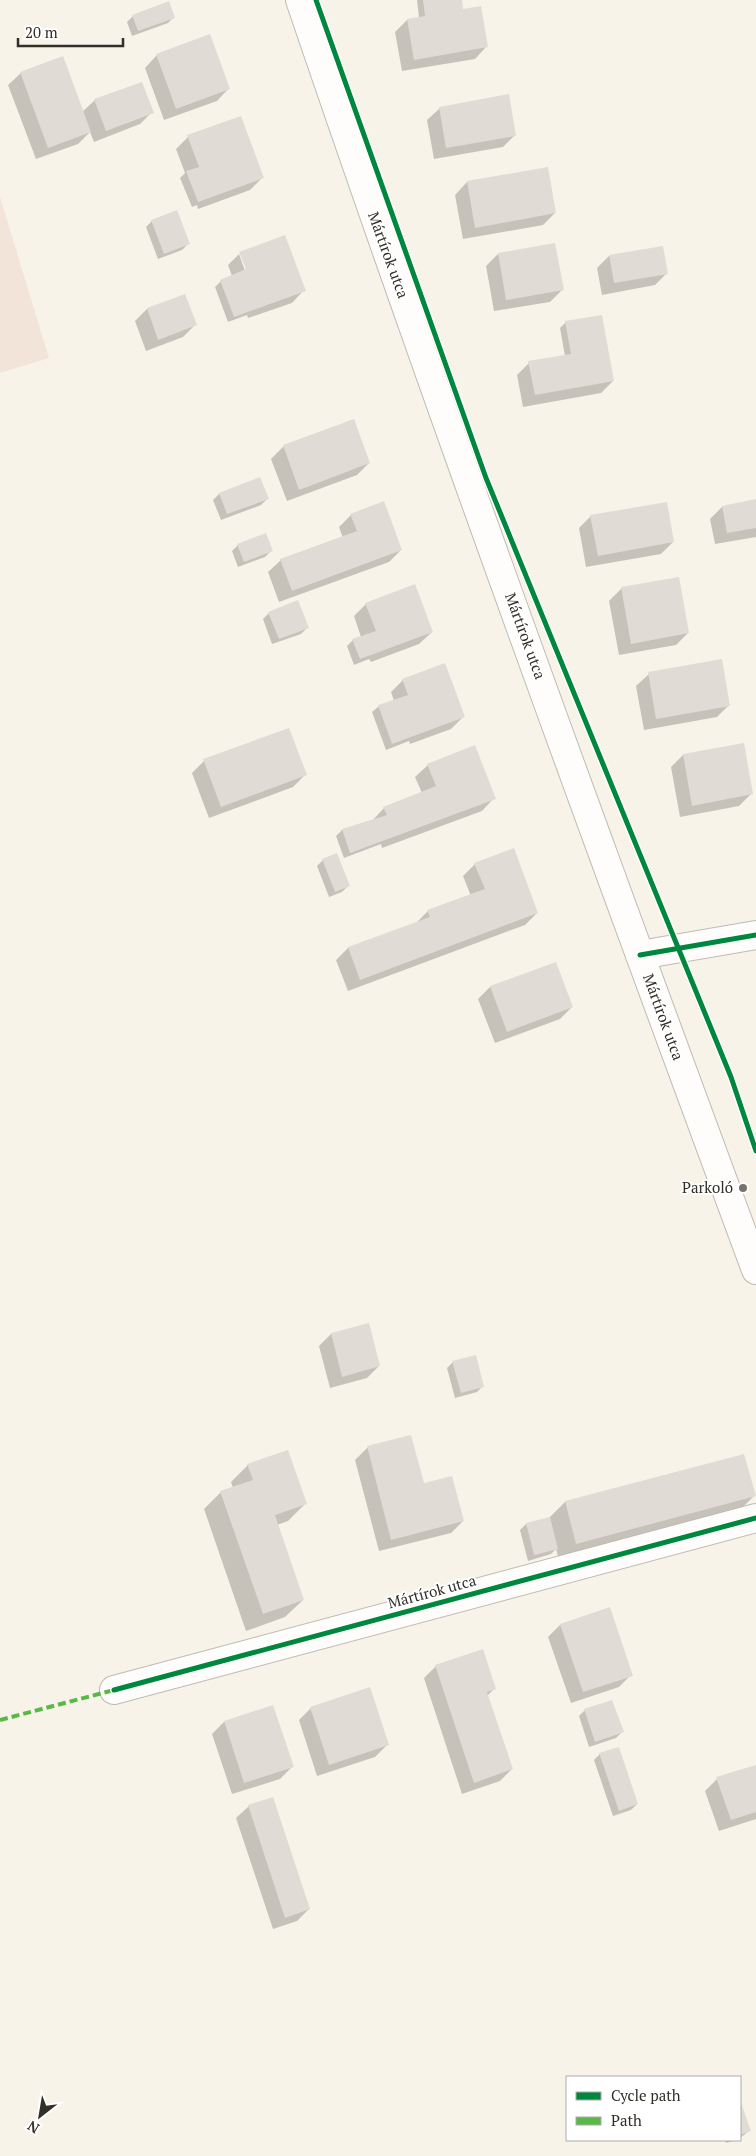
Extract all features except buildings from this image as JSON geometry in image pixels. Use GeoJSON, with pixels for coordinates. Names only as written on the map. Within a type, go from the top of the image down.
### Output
{"type":"FeatureCollection","features":[{"type":"Feature","properties":{"kind":"main road","name":"Mártírok utca"},"geometry":{"type":"LineString","coordinates":[[300,0],[356,164],[640,955],[756,1270]]}},
{"type":"Feature","properties":{"kind":"main road"},"geometry":{"type":"LineString","coordinates":[[640,955],[756,934]]}},
{"type":"Feature","properties":{"kind":"main road","name":"Mártírok utca"},"geometry":{"type":"LineString","coordinates":[[114,1690],[756,1518]]}},
{"type":"Feature","properties":{"kind":"shaded area"},"geometry":{"type":"Polygon","coordinates":[[[0,197],[49,358],[0,373],[0,197]]]}},
{"type":"Feature","properties":{"kind":"marked path"},"geometry":{"type":"LineString","coordinates":[[0,1720],[114,1690]]}},
{"type":"Feature","properties":{"kind":"cycle path"},"geometry":{"type":"LineString","coordinates":[[316,0],[486,478],[731,1077],[756,1151]]}},
{"type":"Feature","properties":{"kind":"cycle path"},"geometry":{"type":"LineString","coordinates":[[640,955],[756,935]]}},
{"type":"Feature","properties":{"kind":"cycle path"},"geometry":{"type":"LineString","coordinates":[[114,1690],[756,1518]]}},
{"type":"Feature","properties":{"kind":"place","name":"Parkoló"},"geometry":{"type":"Point","coordinates":[743,1188]}}]}
